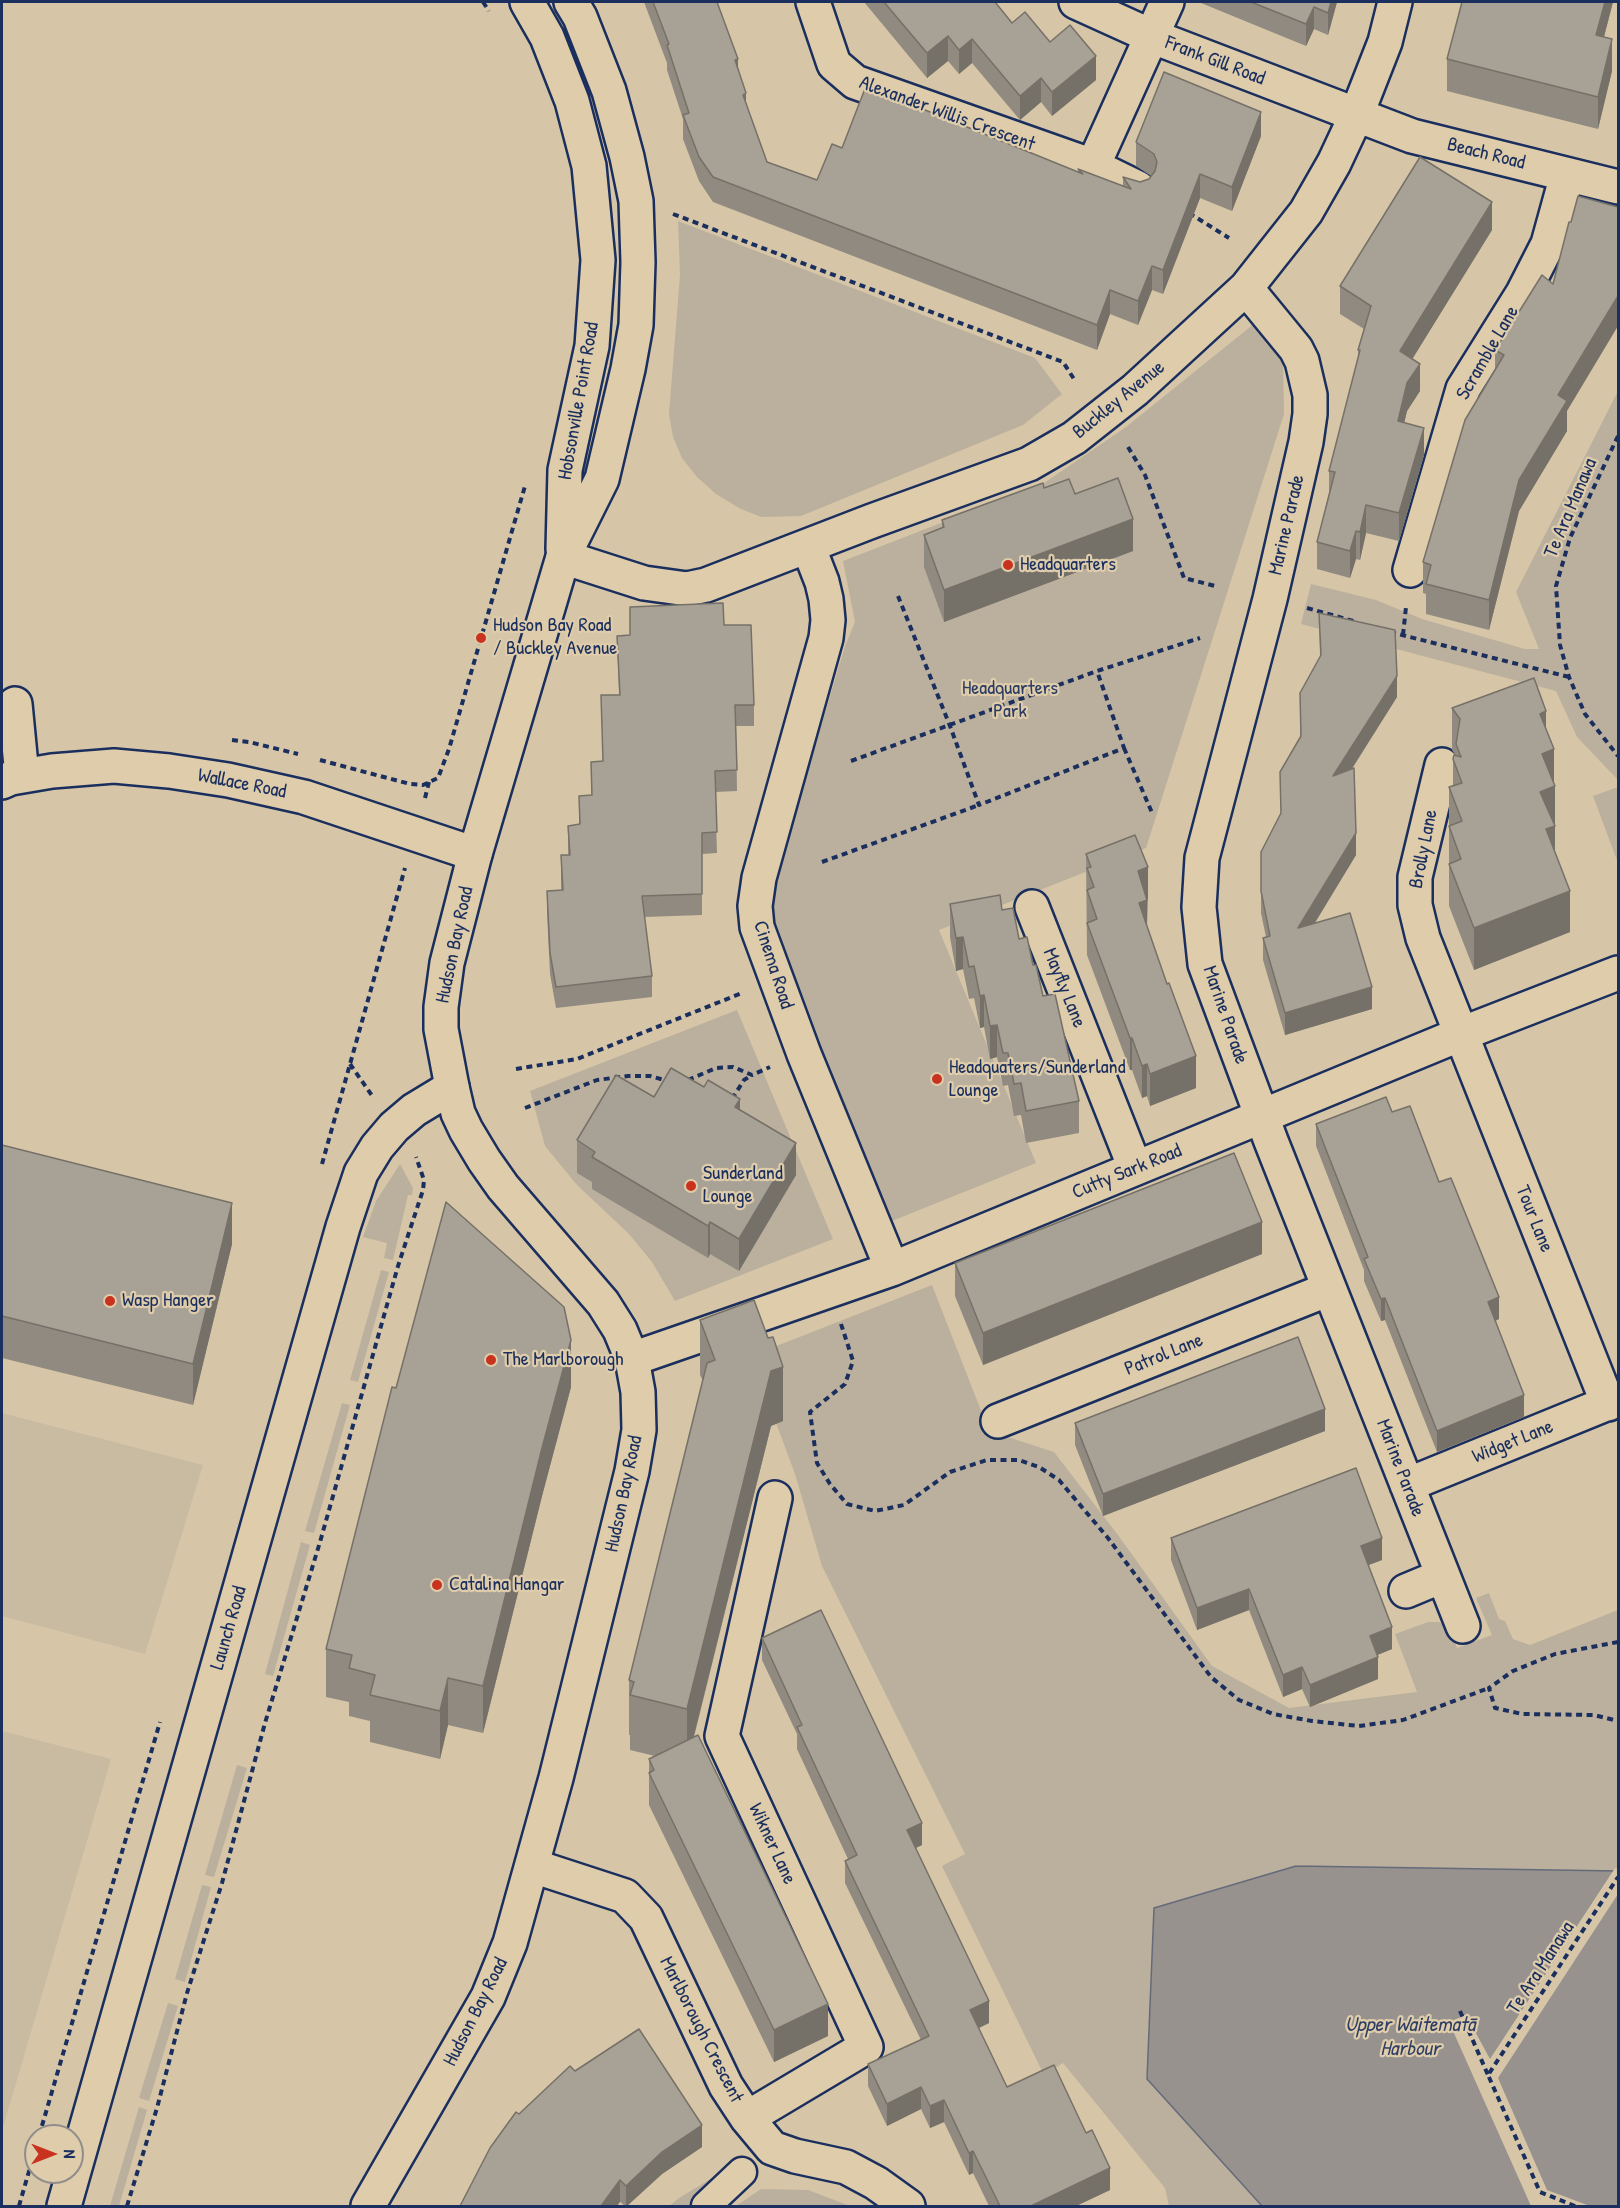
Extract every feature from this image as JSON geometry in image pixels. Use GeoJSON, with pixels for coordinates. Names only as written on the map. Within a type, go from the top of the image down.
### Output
{"type":"FeatureCollection","features":[{"type":"Feature","properties":{"kind":"street","name":"Hobsonville Point Road"},"geometry":{"type":"LineString","coordinates":[[527,2],[547,37],[572,101],[589,166],[598,260],[592,346],[564,471],[563,557]]}},
{"type":"Feature","properties":{"kind":"street","name":"Hobsonville Point Road"},"geometry":{"type":"LineString","coordinates":[[563,557],[602,480],[636,325],[638,262],[636,201],[627,157],[609,91],[580,17],[571,2]]}},
{"type":"Feature","properties":{"kind":"street","name":"Alexander Willis Crescent"},"geometry":{"type":"LineString","coordinates":[[813,2],[834,64],[855,82],[1093,166],[1138,188]]}},
{"type":"Feature","properties":{"kind":"street","name":"Frank Gill Road"},"geometry":{"type":"LineString","coordinates":[[1076,2],[1151,36],[1356,116]]}},
{"type":"Feature","properties":{"kind":"street"},"geometry":{"type":"LineString","coordinates":[[1093,166],[1167,2]]}},
{"type":"Feature","properties":{"kind":"street","name":"Buckley Avenue"},"geometry":{"type":"LineString","coordinates":[[563,557],[644,583],[687,589],[706,585],[1029,464],[1074,438],[1136,390],[1246,288],[1306,212],[1334,163],[1356,116],[1385,42],[1395,2]]}},
{"type":"Feature","properties":{"kind":"street","name":"Beach Road"},"geometry":{"type":"LineString","coordinates":[[1356,116],[1412,136],[1618,187]]}},
{"type":"Feature","properties":{"kind":"street","name":"Scramble Lane"},"geometry":{"type":"LineString","coordinates":[[1410,570],[1462,389],[1523,293],[1548,244],[1567,175]]}},
{"type":"Feature","properties":{"kind":"street","name":"Marine Parade"},"geometry":{"type":"LineString","coordinates":[[1246,288],[1296,348],[1302,361],[1310,395],[1306,442],[1270,599],[1202,858],[1199,908],[1205,964],[1261,1116],[1462,1626]]}},
{"type":"Feature","properties":{"kind":"street","name":"Cinema Road"},"geometry":{"type":"LineString","coordinates":[[808,546],[826,599],[828,620],[826,638],[759,878],[755,906],[757,927],[804,1054],[892,1269]]}},
{"type":"Feature","properties":{"kind":"street","name":"Hudson Bay Road"},"geometry":{"type":"LineString","coordinates":[[368,2206],[488,1997],[510,1943],[533,1866],[632,1471],[639,1430],[638,1392],[632,1359],[620,1330],[603,1303],[502,1187],[473,1144],[458,1113],[441,1029],[443,985],[476,854],[563,557]]}},
{"type":"Feature","properties":{"kind":"street"},"geometry":{"type":"LineString","coordinates":[[12,779],[15,704]]}},
{"type":"Feature","properties":{"kind":"street","name":"Brolly Lane"},"geometry":{"type":"LineString","coordinates":[[1442,765],[1415,877],[1415,905],[1423,938],[1461,1034]]}},
{"type":"Feature","properties":{"kind":"street","name":"Wallace Road"},"geometry":{"type":"LineString","coordinates":[[12,779],[52,771],[114,766],[228,780],[304,797],[476,854]]}},
{"type":"Feature","properties":{"kind":"street","name":"Mayfly Lane"},"geometry":{"type":"LineString","coordinates":[[1032,908],[1135,1168]]}},
{"type":"Feature","properties":{"kind":"street","name":"Cutty Sark Road"},"geometry":{"type":"LineString","coordinates":[[632,1359],[892,1269],[1461,1034],[1618,973]]}},
{"type":"Feature","properties":{"kind":"street","name":"Tour Lane"},"geometry":{"type":"LineString","coordinates":[[1461,1034],[1613,1402]]}},
{"type":"Feature","properties":{"kind":"street","name":"Launch Road"},"geometry":{"type":"LineString","coordinates":[[64,2206],[354,1195],[362,1173],[377,1147],[394,1127],[414,1110],[452,1087]]}},
{"type":"Feature","properties":{"kind":"street","name":"Patrol Lane"},"geometry":{"type":"LineString","coordinates":[[998,1421],[1329,1289]]}},
{"type":"Feature","properties":{"kind":"street","name":"Widget Lane"},"geometry":{"type":"LineString","coordinates":[[1407,1485],[1613,1402]]}},
{"type":"Feature","properties":{"kind":"street","name":"Wikner Lane"},"geometry":{"type":"LineString","coordinates":[[747,2118],[866,2047],[722,1736],[775,1498]]}},
{"type":"Feature","properties":{"kind":"street"},"geometry":{"type":"LineString","coordinates":[[1406,1591],[1442,1576]]}},
{"type":"Feature","properties":{"kind":"street","name":"Marlborough Crescent"},"geometry":{"type":"LineString","coordinates":[[533,1866],[625,1896],[646,1918],[726,2086],[747,2118],[772,2148],[846,2168],[876,2183],[908,2206]]}},
{"type":"Feature","properties":{"kind":"street"},"geometry":{"type":"LineString","coordinates":[[706,2206],[742,2172]]}},
{"type":"Feature","properties":{"kind":"path"},"geometry":{"type":"LineString","coordinates":[[483,2],[496,20]]}},
{"type":"Feature","properties":{"kind":"path"},"geometry":{"type":"LineString","coordinates":[[1138,188],[1202,219],[1229,238]]}},
{"type":"Feature","properties":{"kind":"path"},"geometry":{"type":"LineString","coordinates":[[636,201],[1063,362],[1074,379]]}},
{"type":"Feature","properties":{"kind":"path","name":"Te Ara Manawa"},"geometry":{"type":"LineString","coordinates":[[1618,436],[1570,538],[1556,586],[1560,645],[1569,677],[1585,714],[1618,756]]}},
{"type":"Feature","properties":{"kind":"path"},"geometry":{"type":"LineString","coordinates":[[1128,447],[1145,475],[1184,578],[1215,586]]}},
{"type":"Feature","properties":{"kind":"path"},"geometry":{"type":"LineString","coordinates":[[425,798],[429,782],[438,778],[449,749],[526,485]]}},
{"type":"Feature","properties":{"kind":"path"},"geometry":{"type":"LineString","coordinates":[[898,596],[979,805]]}},
{"type":"Feature","properties":{"kind":"path"},"geometry":{"type":"LineString","coordinates":[[1306,607],[1360,623]]}},
{"type":"Feature","properties":{"kind":"path"},"geometry":{"type":"LineString","coordinates":[[1381,629],[1569,677]]}},
{"type":"Feature","properties":{"kind":"path"},"geometry":{"type":"LineString","coordinates":[[851,761],[1097,671],[1200,638]]}},
{"type":"Feature","properties":{"kind":"path"},"geometry":{"type":"LineString","coordinates":[[1097,671],[1124,748],[1153,815]]}},
{"type":"Feature","properties":{"kind":"path"},"geometry":{"type":"LineString","coordinates":[[822,862],[979,805],[1124,748]]}},
{"type":"Feature","properties":{"kind":"path"},"geometry":{"type":"LineString","coordinates":[[379,1105],[350,1063],[406,866]]}},
{"type":"Feature","properties":{"kind":"path"},"geometry":{"type":"LineString","coordinates":[[516,1069],[577,1059],[742,993]]}},
{"type":"Feature","properties":{"kind":"path"},"geometry":{"type":"LineString","coordinates":[[683,1080],[692,1080],[716,1068],[733,1067],[752,1075]]}},
{"type":"Feature","properties":{"kind":"path"},"geometry":{"type":"LineString","coordinates":[[727,1106],[744,1080],[771,1067]]}},
{"type":"Feature","properties":{"kind":"path"},"geometry":{"type":"LineString","coordinates":[[525,1108],[597,1080],[650,1076],[666,1081],[675,1080]]}},
{"type":"Feature","properties":{"kind":"path"},"geometry":{"type":"LineString","coordinates":[[127,2206],[157,2108],[187,1993],[222,1883],[264,1723],[320,1542],[398,1266],[423,1190],[422,1169],[413,1152]]}},
{"type":"Feature","properties":{"kind":"path"},"geometry":{"type":"LineString","coordinates":[[837,1315],[853,1361],[845,1384],[810,1412],[817,1463],[830,1484],[847,1504],[875,1511],[904,1505],[950,1472],[987,1460],[1019,1460],[1039,1467],[1059,1480],[1108,1538],[1211,1677],[1239,1700],[1273,1714],[1312,1721],[1359,1726],[1403,1720],[1489,1688],[1513,1671],[1556,1654],[1618,1642]]}},
{"type":"Feature","properties":{"kind":"path"},"geometry":{"type":"LineString","coordinates":[[1489,1688],[1496,1708],[1522,1714],[1594,1715],[1618,1721]]}},
{"type":"Feature","properties":{"kind":"path","name":"Te Ara Manawa"},"geometry":{"type":"LineString","coordinates":[[1488,2075],[1618,1877]]}},
{"type":"Feature","properties":{"kind":"path"},"geometry":{"type":"LineString","coordinates":[[1460,2011],[1540,2192],[1575,2206]]}},
{"type":"Feature","properties":{"kind":"path"},"geometry":{"type":"LineString","coordinates":[[19,2206],[25,2184]]}},
{"type":"Feature","properties":{"kind":"shaded area"},"geometry":{"type":"Polygon","coordinates":[[[2,1413],[203,1465],[145,1654],[2,1616],[2,1413]]]}},
{"type":"Feature","properties":{"kind":"shaded area"},"geometry":{"type":"Polygon","coordinates":[[[2,1731],[111,1759],[2,2131],[2,1731]]]}},
{"type":"Feature","properties":{"kind":"green space"},"geometry":{"type":"Polygon","coordinates":[[[678,221],[1035,358],[1062,394],[1023,425],[801,516],[761,517],[739,508],[716,494],[697,477],[682,458],[673,437],[669,414],[680,275],[678,221]]]}},
{"type":"Feature","properties":{"kind":"green space","name":"Headquarters Park"},"geometry":{"type":"Polygon","coordinates":[[[1255,323],[1283,360],[1284,414],[1146,848],[939,930],[1036,1163],[892,1221],[770,919],[771,895],[845,646],[855,622],[843,561],[1044,483],[1126,427],[1255,323]]]}},
{"type":"Feature","properties":{"kind":"green space"},"geometry":{"type":"Polygon","coordinates":[[[1618,391],[1618,780],[1577,737],[1556,691],[1301,624],[1311,584],[1376,600],[1422,619],[1525,649],[1539,649],[1516,592],[1618,391]]]}},
{"type":"Feature","properties":{"kind":"green space"},"geometry":{"type":"Polygon","coordinates":[[[1618,787],[1618,863],[1593,796],[1618,787]]]}},
{"type":"Feature","properties":{"kind":"green space"},"geometry":{"type":"Polygon","coordinates":[[[737,1010],[833,1239],[675,1301],[652,1262],[629,1234],[577,1185],[545,1146],[530,1091],[737,1010]]]}},
{"type":"Feature","properties":{"kind":"green space"},"geometry":{"type":"Polygon","coordinates":[[[400,1164],[413,1188],[412,1195],[408,1195],[393,1260],[384,1258],[387,1243],[363,1237],[376,1201],[400,1164]]]}},
{"type":"Feature","properties":{"kind":"green space"},"geometry":{"type":"Polygon","coordinates":[[[381,1270],[389,1272],[358,1382],[350,1380],[381,1270]]]}},
{"type":"Feature","properties":{"kind":"green space"},"geometry":{"type":"Polygon","coordinates":[[[932,1285],[989,1431],[1054,1452],[1118,1535],[1212,1666],[1289,1708],[1417,1692],[1395,1634],[1428,1622],[1439,1622],[1451,1629],[1457,1648],[1492,1635],[1476,1598],[1489,1593],[1499,1619],[1505,1621],[1513,1639],[1530,1645],[1618,1610],[1618,2206],[1169,2206],[1165,2188],[1063,2063],[1044,2075],[942,1866],[965,1854],[822,1566],[795,1474],[751,1356],[932,1285]]]}},
{"type":"Feature","properties":{"kind":"green space"},"geometry":{"type":"Polygon","coordinates":[[[342,1403],[350,1405],[314,1533],[305,1531],[342,1403]]]}},
{"type":"Feature","properties":{"kind":"green space"},"geometry":{"type":"Polygon","coordinates":[[[301,1542],[310,1545],[273,1676],[265,1674],[301,1542]]]}},
{"type":"Feature","properties":{"kind":"green space"},"geometry":{"type":"Polygon","coordinates":[[[237,1765],[247,1768],[214,1877],[205,1875],[237,1765]]]}},
{"type":"Feature","properties":{"kind":"green space"},"geometry":{"type":"Polygon","coordinates":[[[202,1885],[211,1887],[185,1982],[175,1979],[202,1885]]]}},
{"type":"Feature","properties":{"kind":"green space"},"geometry":{"type":"Polygon","coordinates":[[[168,2003],[178,2006],[149,2101],[139,2098],[168,2003]]]}},
{"type":"Feature","properties":{"kind":"green space"},"geometry":{"type":"Polygon","coordinates":[[[139,2107],[147,2110],[119,2206],[110,2206],[139,2107]]]}},
{"type":"Feature","properties":{"kind":"green space"},"geometry":{"type":"Polygon","coordinates":[[[719,2174],[725,2184],[698,2206],[669,2206],[679,2198],[719,2174]]]}},
{"type":"Feature","properties":{"kind":"green space"},"geometry":{"type":"Polygon","coordinates":[[[761,2189],[808,2190],[850,2206],[736,2206],[761,2189]]]}},
{"type":"Feature","properties":{"kind":"water","name":"Upper Waitematā Harbour"},"geometry":{"type":"Polygon","coordinates":[[[1296,1866],[1618,1871],[1618,2206],[1262,2206],[1147,2079],[1154,1908],[1296,1866]]]}},
{"type":"Feature","properties":{"kind":"pier"},"geometry":{"type":"Polygon","coordinates":[[[1615,1868],[1618,1868],[1618,1894],[1498,2078],[1547,2190],[1590,2206],[1531,2206],[1449,2022],[1466,2015],[1490,2059],[1615,1868]]]}},
{"type":"Feature","properties":{"kind":"building"},"geometry":{"type":"Polygon","coordinates":[[[653,2],[717,2],[738,59],[735,60],[746,93],[743,95],[767,162],[817,180],[832,144],[842,148],[866,86],[1083,174],[1078,169],[1131,189],[1123,177],[1140,182],[1149,179],[1155,171],[1157,162],[1154,154],[1136,142],[1164,72],[1261,112],[1232,187],[1200,174],[1163,270],[1152,266],[1138,301],[1110,290],[1097,325],[713,177],[699,157],[683,115],[689,113],[667,45],[669,44],[653,2]]]}},
{"type":"Feature","properties":{"kind":"building"},"geometry":{"type":"Polygon","coordinates":[[[884,2],[995,2],[1012,23],[1025,12],[1050,42],[1070,25],[1096,56],[1052,92],[1041,78],[1020,96],[972,39],[959,50],[948,36],[927,53],[884,2]]]}},
{"type":"Feature","properties":{"kind":"building"},"geometry":{"type":"Polygon","coordinates":[[[1251,2],[1331,2],[1328,13],[1314,7],[1306,24],[1251,2]]]}},
{"type":"Feature","properties":{"kind":"building"},"geometry":{"type":"Polygon","coordinates":[[[1462,2],[1605,2],[1596,35],[1612,39],[1598,97],[1447,59],[1462,2]]]}},
{"type":"Feature","properties":{"kind":"building"},"geometry":{"type":"Polygon","coordinates":[[[1420,157],[1492,202],[1400,351],[1420,364],[1407,383],[1398,421],[1424,428],[1399,513],[1366,505],[1360,532],[1356,531],[1350,551],[1317,542],[1335,472],[1329,471],[1371,306],[1340,286],[1420,157]]]}},
{"type":"Feature","properties":{"kind":"building"},"geometry":{"type":"Polygon","coordinates":[[[1578,196],[1618,207],[1618,296],[1558,395],[1567,401],[1519,480],[1489,600],[1426,584],[1431,565],[1423,562],[1465,420],[1504,355],[1495,350],[1542,275],[1553,284],[1578,196]]]}},
{"type":"Feature","properties":{"kind":"building"},"geometry":{"type":"Polygon","coordinates":[[[1118,478],[1133,519],[944,590],[924,535],[944,527],[942,520],[1043,483],[1044,488],[1069,479],[1075,494],[1118,478]]]}},
{"type":"Feature","properties":{"kind":"building"},"geometry":{"type":"Polygon","coordinates":[[[723,603],[724,625],[751,625],[754,705],[735,705],[737,770],[715,771],[717,832],[702,833],[702,894],[642,896],[652,976],[556,987],[550,953],[547,891],[563,890],[561,855],[570,855],[568,826],[580,824],[579,796],[592,795],[591,762],[603,761],[601,695],[620,695],[617,636],[630,635],[630,607],[723,603]]]}},
{"type":"Feature","properties":{"kind":"building"},"geometry":{"type":"Polygon","coordinates":[[[1319,613],[1395,630],[1397,676],[1333,776],[1354,768],[1356,833],[1298,928],[1350,913],[1372,987],[1285,1013],[1263,938],[1270,936],[1261,891],[1261,852],[1281,813],[1280,772],[1301,736],[1300,693],[1321,655],[1319,613]]]}},
{"type":"Feature","properties":{"kind":"building"},"geometry":{"type":"Polygon","coordinates":[[[1534,678],[1546,711],[1540,714],[1554,749],[1542,754],[1555,786],[1540,792],[1555,826],[1546,829],[1570,891],[1474,928],[1449,864],[1461,859],[1449,826],[1462,821],[1449,787],[1462,783],[1453,759],[1454,755],[1461,757],[1456,744],[1460,719],[1452,708],[1534,678]]]}},
{"type":"Feature","properties":{"kind":"building"},"geometry":{"type":"Polygon","coordinates":[[[1135,835],[1148,867],[1138,871],[1147,900],[1139,903],[1167,984],[1169,983],[1196,1056],[1150,1074],[1147,1064],[1142,1066],[1132,1038],[1130,1038],[1087,923],[1097,919],[1087,890],[1094,887],[1087,868],[1091,867],[1086,854],[1135,835]]]}},
{"type":"Feature","properties":{"kind":"building"},"geometry":{"type":"Polygon","coordinates":[[[1000,895],[1002,910],[1013,908],[1019,939],[1027,937],[1043,996],[1055,994],[1079,1101],[1026,1111],[1021,1083],[1014,1084],[1008,1053],[1003,1053],[997,1025],[990,1026],[984,995],[980,996],[974,966],[969,967],[963,937],[956,938],[950,904],[1000,895]]]}},
{"type":"Feature","properties":{"kind":"building","name":"Sunderland Lounge"},"geometry":{"type":"Polygon","coordinates":[[[671,1068],[704,1087],[708,1080],[740,1099],[735,1107],[796,1143],[739,1239],[710,1222],[708,1226],[592,1157],[595,1152],[577,1140],[616,1075],[654,1097],[671,1068]]]}},
{"type":"Feature","properties":{"kind":"building"},"geometry":{"type":"Polygon","coordinates":[[[1386,1097],[1392,1112],[1410,1106],[1439,1182],[1451,1178],[1499,1297],[1488,1302],[1524,1395],[1437,1431],[1385,1298],[1381,1299],[1364,1259],[1368,1257],[1316,1124],[1386,1097]]]}},
{"type":"Feature","properties":{"kind":"building","name":"Wasp Hanger"},"geometry":{"type":"Polygon","coordinates":[[[2,1145],[232,1203],[193,1364],[2,1316],[2,1145]]]}},
{"type":"Feature","properties":{"kind":"building"},"geometry":{"type":"Polygon","coordinates":[[[1234,1153],[1262,1222],[983,1333],[955,1263],[1234,1153]]]}},
{"type":"Feature","properties":{"kind":"building"},"geometry":{"type":"Polygon","coordinates":[[[446,1202],[564,1307],[571,1340],[483,1686],[448,1678],[440,1711],[370,1695],[375,1675],[349,1668],[352,1655],[326,1649],[392,1387],[396,1388],[446,1202]]]}},
{"type":"Feature","properties":{"kind":"building"},"geometry":{"type":"Polygon","coordinates":[[[754,1300],[768,1338],[773,1337],[783,1367],[771,1371],[687,1709],[630,1695],[634,1682],[629,1680],[707,1363],[715,1360],[700,1320],[754,1300]]]}},
{"type":"Feature","properties":{"kind":"building"},"geometry":{"type":"Polygon","coordinates":[[[1298,1337],[1325,1409],[1103,1494],[1075,1423],[1298,1337]]]}},
{"type":"Feature","properties":{"kind":"building"},"geometry":{"type":"Polygon","coordinates":[[[1356,1468],[1382,1538],[1361,1546],[1392,1627],[1370,1636],[1378,1657],[1310,1685],[1302,1667],[1283,1675],[1249,1589],[1197,1608],[1171,1538],[1356,1468]]]}},
{"type":"Feature","properties":{"kind":"building"},"geometry":{"type":"Polygon","coordinates":[[[821,1610],[922,1823],[907,1830],[989,2001],[970,2010],[1007,2087],[1054,2065],[1086,2133],[1092,2130],[1110,2168],[1031,2206],[1000,2206],[973,2151],[969,2153],[944,2100],[930,2106],[921,2087],[887,2104],[868,2064],[929,2036],[845,1861],[857,1855],[797,1727],[802,1725],[762,1638],[821,1610]]]}},
{"type":"Feature","properties":{"kind":"building"},"geometry":{"type":"Polygon","coordinates":[[[698,1735],[828,2004],[774,2030],[649,1773],[654,1770],[649,1759],[698,1735]]]}},
{"type":"Feature","properties":{"kind":"building"},"geometry":{"type":"Polygon","coordinates":[[[639,2029],[702,2125],[662,2152],[626,2186],[620,2180],[601,2206],[460,2206],[490,2148],[516,2112],[519,2114],[570,2066],[575,2071],[639,2029]]]}},
{"type":"Feature","properties":{"kind":"place","name":"Headquarters"},"geometry":{"type":"Point","coordinates":[1008,565]}},
{"type":"Feature","properties":{"kind":"place","name":"Hudson Bay Road / Buckley Avenue"},"geometry":{"type":"Point","coordinates":[481,638]}},
{"type":"Feature","properties":{"kind":"place","name":"Headquaters/Sunderland Lounge"},"geometry":{"type":"Point","coordinates":[937,1079]}},
{"type":"Feature","properties":{"kind":"place","name":"Sunderland Lounge"},"geometry":{"type":"Point","coordinates":[691,1186]}},
{"type":"Feature","properties":{"kind":"place","name":"Wasp Hanger"},"geometry":{"type":"Point","coordinates":[110,1301]}},
{"type":"Feature","properties":{"kind":"place","name":"The Marlborough"},"geometry":{"type":"Point","coordinates":[491,1360]}},
{"type":"Feature","properties":{"kind":"place","name":"Catalina Hangar"},"geometry":{"type":"Point","coordinates":[437,1585]}}]}
